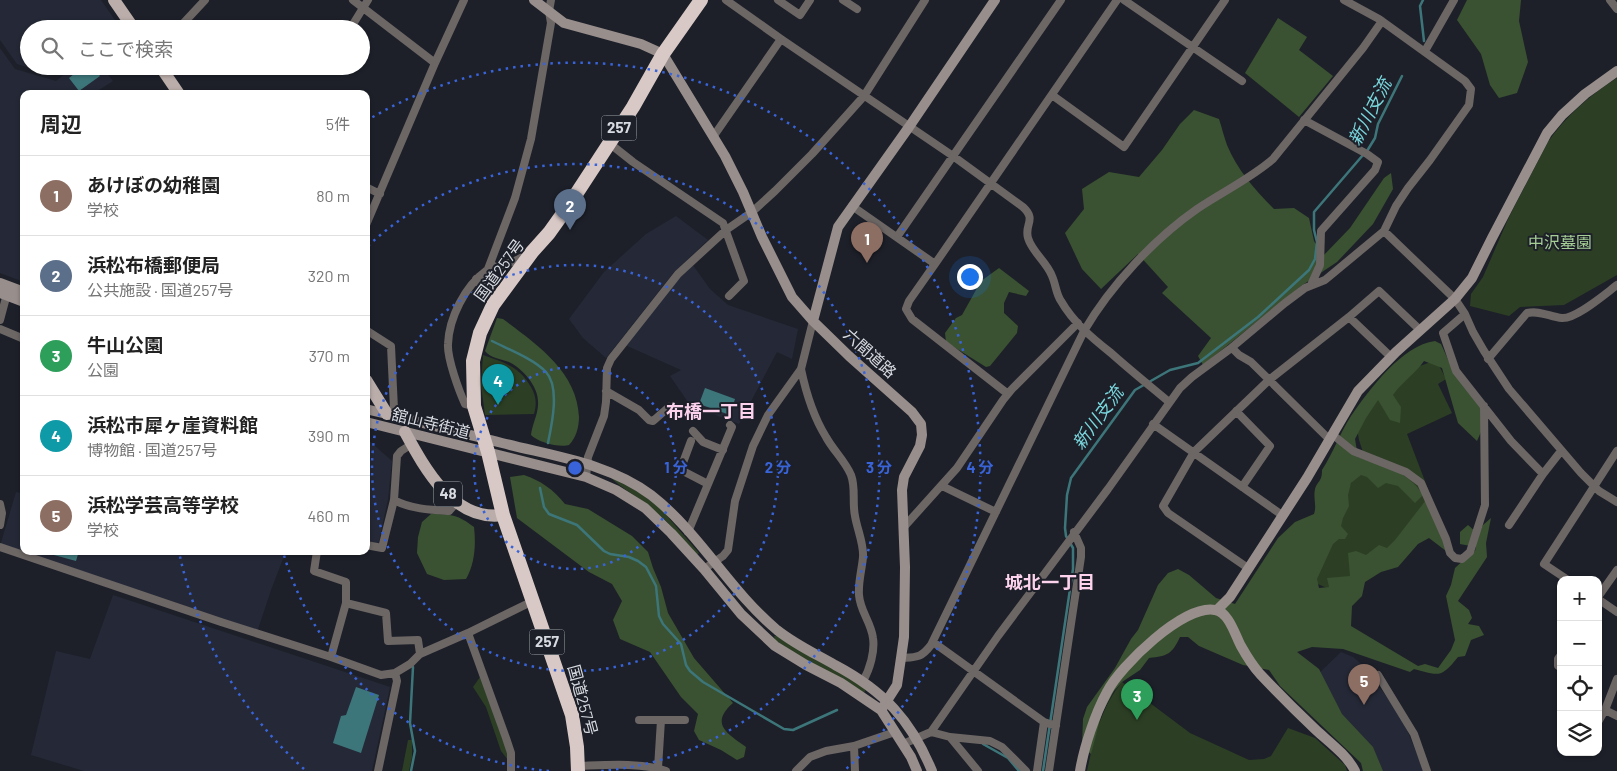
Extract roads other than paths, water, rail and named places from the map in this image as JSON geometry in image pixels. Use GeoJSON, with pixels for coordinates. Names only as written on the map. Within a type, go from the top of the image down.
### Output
{"type":"FeatureCollection","features":[{"type":"Feature","properties":{"kind":"highway","name":"国道257号"},"geometry":{"type":"LineString","coordinates":[[578,769],[578,747],[572,715],[503,515],[488,452],[474,406],[474,361],[480,334],[497,299],[554,226],[633,106],[663,54],[701,0]]}},
{"type":"Feature","properties":{"kind":"main road"},"geometry":{"type":"LineString","coordinates":[[114,0],[128,20]]}},
{"type":"Feature","properties":{"kind":"main road"},"geometry":{"type":"LineString","coordinates":[[166,75],[175,90]]}},
{"type":"Feature","properties":{"kind":"main road"},"geometry":{"type":"LineString","coordinates":[[370,385],[391,411]]}},
{"type":"Feature","properties":{"kind":"main road","name":"48"},"geometry":{"type":"LineString","coordinates":[[405,432],[426,468],[456,503],[471,511],[493,516],[503,515]]}},
{"type":"Feature","properties":{"kind":"street"},"geometry":{"type":"LineString","coordinates":[[186,20],[205,0]]}},
{"type":"Feature","properties":{"kind":"street"},"geometry":{"type":"LineString","coordinates":[[353,0],[435,63]]}},
{"type":"Feature","properties":{"kind":"street"},"geometry":{"type":"LineString","coordinates":[[356,20],[368,0]]}},
{"type":"Feature","properties":{"kind":"street"},"geometry":{"type":"LineString","coordinates":[[370,216],[464,0]]}},
{"type":"Feature","properties":{"kind":"street"},"geometry":{"type":"LineString","coordinates":[[534,0],[564,23],[641,44],[663,54]]}},
{"type":"Feature","properties":{"kind":"street"},"geometry":{"type":"LineString","coordinates":[[488,269],[515,198],[531,140],[551,23],[549,11],[551,0]]}},
{"type":"Feature","properties":{"kind":"street"},"geometry":{"type":"LineString","coordinates":[[726,0],[781,40],[953,156],[1029,212],[1031,219],[1028,229],[1028,240],[1048,269],[1060,301],[1084,331],[1169,402]]}},
{"type":"Feature","properties":{"kind":"street"},"geometry":{"type":"LineString","coordinates":[[778,0],[800,15],[810,0]]}},
{"type":"Feature","properties":{"kind":"street"},"geometry":{"type":"LineString","coordinates":[[843,0],[857,9]]}},
{"type":"Feature","properties":{"kind":"street"},"geometry":{"type":"LineString","coordinates":[[586,477],[588,457],[604,416],[607,368],[611,359],[678,274],[726,230],[752,212],[775,191],[812,154],[864,96],[925,0]]}},
{"type":"Feature","properties":{"kind":"street"},"geometry":{"type":"LineString","coordinates":[[704,569],[723,556],[728,550],[735,501],[753,446],[768,415],[801,369],[833,240],[838,227],[909,127],[995,0]]}},
{"type":"Feature","properties":{"kind":"street"},"geometry":{"type":"LineString","coordinates":[[896,237],[1060,0]]}},
{"type":"Feature","properties":{"kind":"street"},"geometry":{"type":"LineString","coordinates":[[1008,394],[912,319],[906,310],[909,302],[1117,0]]}},
{"type":"Feature","properties":{"kind":"street"},"geometry":{"type":"LineString","coordinates":[[1124,0],[1242,81]]}},
{"type":"Feature","properties":{"kind":"street"},"geometry":{"type":"LineString","coordinates":[[1052,95],[1124,146],[1193,48],[1224,0]]}},
{"type":"Feature","properties":{"kind":"street"},"geometry":{"type":"LineString","coordinates":[[903,744],[931,732],[973,671],[1108,489],[1180,388],[1305,288],[1325,280],[1343,267],[1384,231],[1396,206],[1408,188],[1468,105],[1471,89],[1466,81],[1382,21],[1344,0]]}},
{"type":"Feature","properties":{"kind":"street"},"geometry":{"type":"LineString","coordinates":[[1425,51],[1454,0]]}},
{"type":"Feature","properties":{"kind":"street"},"geometry":{"type":"LineString","coordinates":[[1610,0],[1617,10]]}},
{"type":"Feature","properties":{"kind":"street"},"geometry":{"type":"LineString","coordinates":[[901,658],[918,657],[924,654],[933,642],[1084,331],[1095,312],[1116,285],[1168,231],[1273,159],[1363,48],[1382,21]]}},
{"type":"Feature","properties":{"kind":"street"},"geometry":{"type":"LineString","coordinates":[[713,137],[781,40]]}},
{"type":"Feature","properties":{"kind":"street","name":"六間道路"},"geometry":{"type":"LineString","coordinates":[[663,54],[713,137],[743,192],[792,297],[813,321],[912,412],[921,424],[920,446],[904,477],[903,484],[905,566],[904,628],[901,658],[897,685],[881,710]]}},
{"type":"Feature","properties":{"kind":"street"},"geometry":{"type":"LineString","coordinates":[[1080,771],[1091,734],[1107,692],[1122,670],[1151,642],[1180,620],[1200,612],[1217,610],[1230,597],[1331,438],[1358,391],[1391,357],[1455,299],[1472,278],[1547,133],[1562,115],[1580,99],[1617,71]]}},
{"type":"Feature","properties":{"kind":"street"},"geometry":{"type":"LineString","coordinates":[[1304,120],[1378,162],[1376,170],[1321,231],[1320,265],[1311,286]]}},
{"type":"Feature","properties":{"kind":"street"},"geometry":{"type":"LineString","coordinates":[[609,143],[633,162],[723,222],[744,281],[729,296]]}},
{"type":"Feature","properties":{"kind":"street"},"geometry":{"type":"LineString","coordinates":[[370,189],[380,194]]}},
{"type":"Feature","properties":{"kind":"street"},"geometry":{"type":"LineString","coordinates":[[852,206],[935,264]]}},
{"type":"Feature","properties":{"kind":"street"},"geometry":{"type":"LineString","coordinates":[[1384,231],[1455,299],[1465,314],[1488,359],[1510,389],[1561,451],[1594,486],[1617,502]]}},
{"type":"Feature","properties":{"kind":"street"},"geometry":{"type":"LineString","coordinates":[[474,406],[465,404],[461,395],[447,346],[450,327],[461,302],[476,279],[488,269],[511,263],[532,252]]}},
{"type":"Feature","properties":{"kind":"street"},"geometry":{"type":"LineString","coordinates":[[476,279],[497,299]]}},
{"type":"Feature","properties":{"kind":"street"},"geometry":{"type":"LineString","coordinates":[[1488,359],[1527,313],[1534,311],[1563,318],[1573,316],[1614,287],[1617,296]]}},
{"type":"Feature","properties":{"kind":"street"},"geometry":{"type":"LineString","coordinates":[[4,289],[20,291]]}},
{"type":"Feature","properties":{"kind":"street"},"geometry":{"type":"LineString","coordinates":[[4,289],[20,299]]}},
{"type":"Feature","properties":{"kind":"street"},"geometry":{"type":"LineString","coordinates":[[0,320],[4,289]]}},
{"type":"Feature","properties":{"kind":"street"},"geometry":{"type":"LineString","coordinates":[[1248,568],[1168,513],[1163,506],[1194,452],[1269,380],[1379,291],[1420,330]]}},
{"type":"Feature","properties":{"kind":"street"},"geometry":{"type":"LineString","coordinates":[[1465,314],[1443,333],[1456,371],[1511,441],[1543,474]]}},
{"type":"Feature","properties":{"kind":"street"},"geometry":{"type":"LineString","coordinates":[[1349,317],[1391,357]]}},
{"type":"Feature","properties":{"kind":"street"},"geometry":{"type":"LineString","coordinates":[[903,528],[957,468],[1008,394],[1078,323]]}},
{"type":"Feature","properties":{"kind":"street"},"geometry":{"type":"LineString","coordinates":[[0,329],[20,337]]}},
{"type":"Feature","properties":{"kind":"street"},"geometry":{"type":"LineString","coordinates":[[370,333],[391,346],[391,411]]}},
{"type":"Feature","properties":{"kind":"street"},"geometry":{"type":"LineString","coordinates":[[1232,348],[1239,356],[1251,362],[1331,438],[1353,451],[1406,472],[1422,483],[1450,553],[1455,558],[1462,559],[1470,552],[1486,505],[1484,406]]}},
{"type":"Feature","properties":{"kind":"street"},"geometry":{"type":"LineString","coordinates":[[801,369],[805,388],[814,413],[826,437],[850,472],[854,484],[854,515],[863,555],[859,595],[863,615],[874,638],[873,652],[867,675],[863,681]]}},
{"type":"Feature","properties":{"kind":"street"},"geometry":{"type":"LineString","coordinates":[[606,391],[640,410],[648,420],[653,421],[669,407]]}},
{"type":"Feature","properties":{"kind":"street","name":"舘山寺街道"},"geometry":{"type":"LineString","coordinates":[[370,409],[391,411],[483,438],[588,465],[630,482],[650,495],[669,511],[753,607],[776,629],[800,647],[863,681],[888,701]]}},
{"type":"Feature","properties":{"kind":"street"},"geometry":{"type":"LineString","coordinates":[[1236,411],[1270,446],[1242,486]]}},
{"type":"Feature","properties":{"kind":"street","name":"舘山寺街道"},"geometry":{"type":"LineString","coordinates":[[370,423],[586,477],[616,490],[645,508],[671,533],[741,614],[775,646],[806,665],[841,682],[881,710]]}},
{"type":"Feature","properties":{"kind":"street"},"geometry":{"type":"LineString","coordinates":[[1154,424],[1282,515]]}},
{"type":"Feature","properties":{"kind":"street"},"geometry":{"type":"LineString","coordinates":[[688,532],[723,450],[732,427],[730,425]]}},
{"type":"Feature","properties":{"kind":"street"},"geometry":{"type":"LineString","coordinates":[[693,432],[703,442],[723,450]]}},
{"type":"Feature","properties":{"kind":"street"},"geometry":{"type":"LineString","coordinates":[[691,440],[681,470],[708,484]]}},
{"type":"Feature","properties":{"kind":"street"},"geometry":{"type":"LineString","coordinates":[[370,546],[382,548],[394,500],[397,456],[412,444]]}},
{"type":"Feature","properties":{"kind":"street"},"geometry":{"type":"LineString","coordinates":[[1509,524],[1561,451]]}},
{"type":"Feature","properties":{"kind":"street"},"geometry":{"type":"LineString","coordinates":[[1562,576],[1544,564],[1617,451]]}},
{"type":"Feature","properties":{"kind":"street"},"geometry":{"type":"LineString","coordinates":[[942,486],[996,512]]}},
{"type":"Feature","properties":{"kind":"street"},"geometry":{"type":"LineString","coordinates":[[394,500],[403,505],[449,511],[456,503]]}},
{"type":"Feature","properties":{"kind":"street"},"geometry":{"type":"LineString","coordinates":[[0,504],[2,513],[0,525]]}},
{"type":"Feature","properties":{"kind":"street"},"geometry":{"type":"LineString","coordinates":[[1037,771],[1051,724],[1081,557],[1081,548],[1070,538]]}},
{"type":"Feature","properties":{"kind":"street"},"geometry":{"type":"LineString","coordinates":[[0,546],[20,553]]}},
{"type":"Feature","properties":{"kind":"street"},"geometry":{"type":"LineString","coordinates":[[26,555],[237,628],[331,657],[381,675],[396,673],[410,664],[420,654],[533,601]]}},
{"type":"Feature","properties":{"kind":"street"},"geometry":{"type":"LineString","coordinates":[[316,555],[314,571],[346,582],[346,604],[331,657]]}},
{"type":"Feature","properties":{"kind":"street"},"geometry":{"type":"LineString","coordinates":[[1602,592],[1617,570]]}},
{"type":"Feature","properties":{"kind":"street"},"geometry":{"type":"LineString","coordinates":[[1602,601],[1617,612]]}},
{"type":"Feature","properties":{"kind":"street"},"geometry":{"type":"LineString","coordinates":[[346,604],[386,613],[388,641],[418,640],[420,654]]}},
{"type":"Feature","properties":{"kind":"street"},"geometry":{"type":"LineString","coordinates":[[1217,610],[1225,617],[1254,666],[1299,714],[1344,756],[1355,771]]}},
{"type":"Feature","properties":{"kind":"street"},"geometry":{"type":"LineString","coordinates":[[468,633],[511,753],[511,771]]}},
{"type":"Feature","properties":{"kind":"street"},"geometry":{"type":"LineString","coordinates":[[933,642],[1051,724]]}},
{"type":"Feature","properties":{"kind":"street"},"geometry":{"type":"LineString","coordinates":[[378,771],[397,682],[396,673]]}},
{"type":"Feature","properties":{"kind":"street"},"geometry":{"type":"LineString","coordinates":[[1378,675],[1414,734],[1427,771]]}},
{"type":"Feature","properties":{"kind":"street"},"geometry":{"type":"LineString","coordinates":[[1602,715],[1617,679]]}},
{"type":"Feature","properties":{"kind":"street"},"geometry":{"type":"LineString","coordinates":[[888,701],[916,738],[932,771]]}},
{"type":"Feature","properties":{"kind":"street"},"geometry":{"type":"LineString","coordinates":[[881,710],[903,744],[917,771]]}},
{"type":"Feature","properties":{"kind":"street"},"geometry":{"type":"LineString","coordinates":[[1605,710],[1617,716]]}},
{"type":"Feature","properties":{"kind":"street"},"geometry":{"type":"LineString","coordinates":[[639,720],[685,720]]}},
{"type":"Feature","properties":{"kind":"street"},"geometry":{"type":"LineString","coordinates":[[658,768],[661,720]]}},
{"type":"Feature","properties":{"kind":"street"},"geometry":{"type":"LineString","coordinates":[[1049,771],[1051,724]]}},
{"type":"Feature","properties":{"kind":"street"},"geometry":{"type":"LineString","coordinates":[[796,771],[810,757],[826,751],[854,746],[895,732]]}},
{"type":"Feature","properties":{"kind":"street"},"geometry":{"type":"LineString","coordinates":[[931,732],[950,737],[990,741],[1002,747],[1026,771]]}},
{"type":"Feature","properties":{"kind":"street"},"geometry":{"type":"LineString","coordinates":[[950,737],[978,771]]}},
{"type":"Feature","properties":{"kind":"street"},"geometry":{"type":"LineString","coordinates":[[854,746],[855,771]]}},
{"type":"Feature","properties":{"kind":"street"},"geometry":{"type":"LineString","coordinates":[[578,769],[617,765],[658,768],[666,771]]}},
{"type":"Feature","properties":{"kind":"waterway","name":"新川支流"},"geometry":{"type":"LineString","coordinates":[[1423,0],[1420,6],[1424,41]]}},
{"type":"Feature","properties":{"kind":"waterway","name":"新川支流"},"geometry":{"type":"LineString","coordinates":[[1367,151],[1375,138],[1378,124],[1402,76]]}},
{"type":"Feature","properties":{"kind":"waterway","name":"新川支流"},"geometry":{"type":"LineString","coordinates":[[1043,771],[1073,569],[1073,548],[1066,536],[1065,528],[1067,495],[1071,478],[1135,390],[1170,370],[1198,363],[1258,317],[1309,270],[1315,259],[1317,242],[1314,230],[1314,212],[1363,155]]}},
{"type":"Feature","properties":{"kind":"waterway"},"geometry":{"type":"LineString","coordinates":[[492,341],[535,363],[546,372],[550,379],[553,387],[554,406],[548,443]]}},
{"type":"Feature","properties":{"kind":"waterway"},"geometry":{"type":"LineString","coordinates":[[540,488],[544,507],[549,514],[577,525],[604,551],[610,554],[629,557],[646,567],[656,586],[659,616],[663,624],[681,644],[686,665],[703,682],[784,729],[793,730],[837,710]]}},
{"type":"Feature","properties":{"kind":"waterway"},"geometry":{"type":"LineString","coordinates":[[411,771],[415,751],[410,723],[413,667]]}},
{"type":"Feature","properties":{"kind":"waterway"},"geometry":{"type":"LineString","coordinates":[[983,744],[1008,758],[1019,771]]}},
{"type":"Feature","properties":{"kind":"place","name":"浜松布橋郵便局"},"geometry":{"type":"Point","coordinates":[570,230]}},
{"type":"Feature","properties":{"kind":"place","name":"あけぼの幼稚園"},"geometry":{"type":"Point","coordinates":[867,263]}},
{"type":"Feature","properties":{"kind":"place","name":"浜松市犀ヶ崖資料館"},"geometry":{"type":"Point","coordinates":[498,405]}},
{"type":"Feature","properties":{"kind":"place","name":"浜松学芸高等学校"},"geometry":{"type":"Point","coordinates":[1364,705]}},
{"type":"Feature","properties":{"kind":"place","name":"牛山公園"},"geometry":{"type":"Point","coordinates":[1137,720]}},
{"type":"Feature","properties":{"kind":"district","name":"布橋一丁目"},"geometry":{"type":"Point","coordinates":[711,412]}},
{"type":"Feature","properties":{"kind":"district","name":"城北一丁目"},"geometry":{"type":"Point","coordinates":[1050,583]}},
{"type":"Feature","properties":{"kind":"park label","name":"中沢墓園"},"geometry":{"type":"Point","coordinates":[1560,242]}}]}
